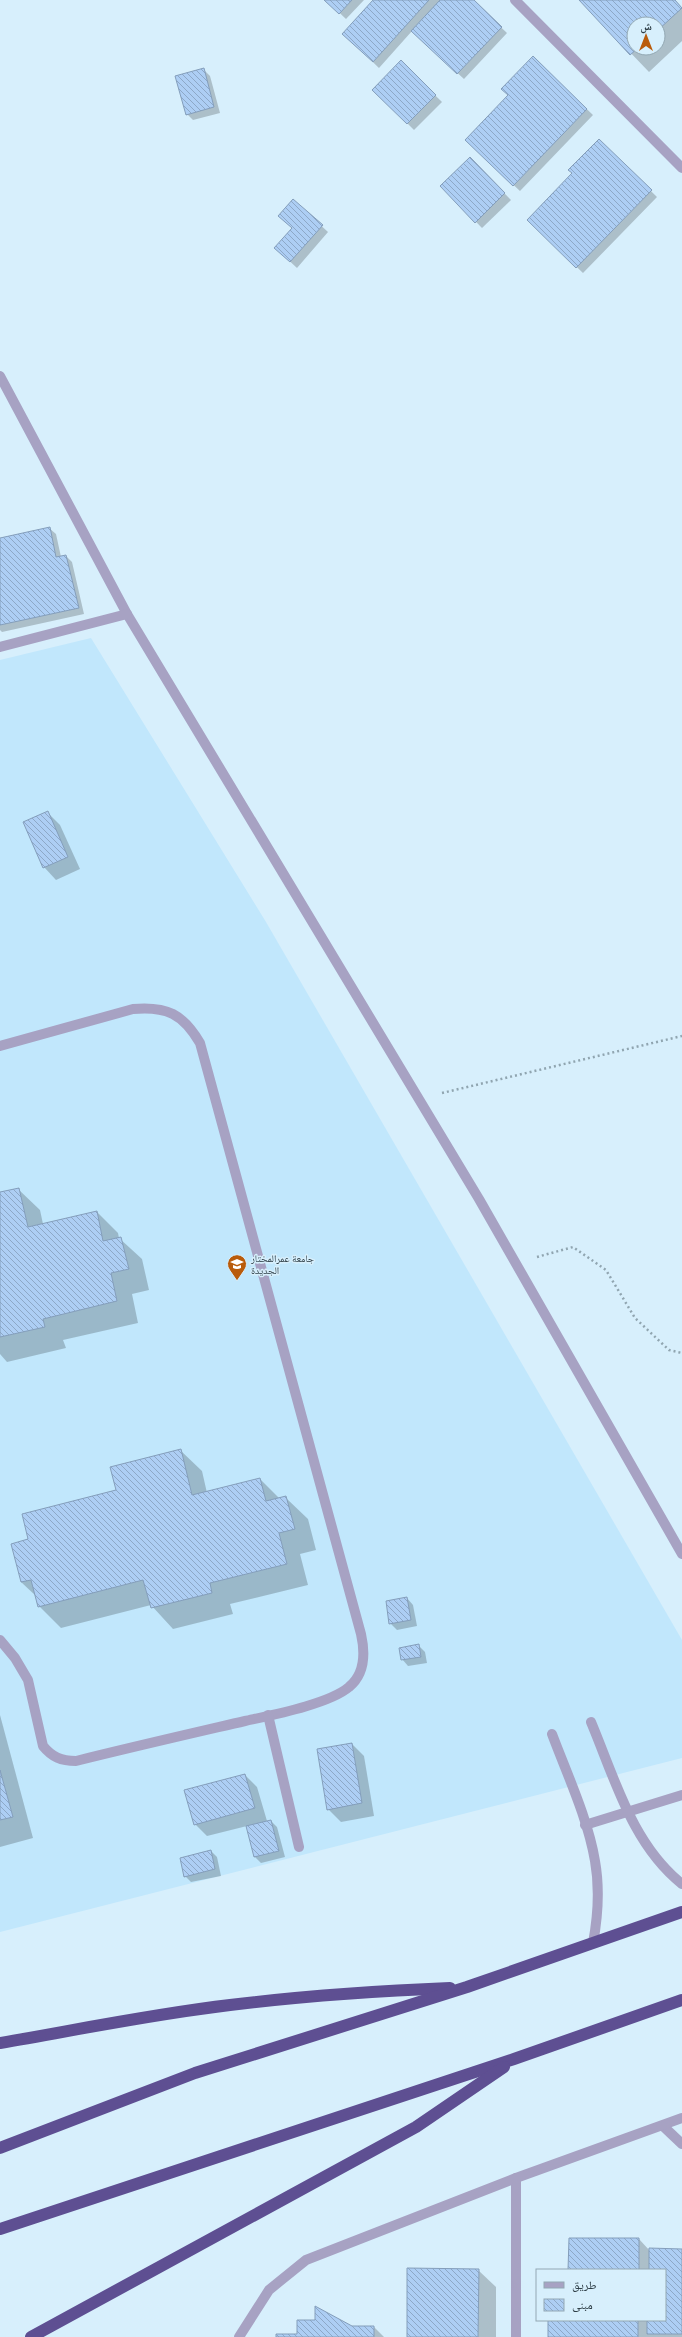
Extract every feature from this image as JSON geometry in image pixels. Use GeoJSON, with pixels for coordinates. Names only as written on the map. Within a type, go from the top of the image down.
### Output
{"type":"FeatureCollection","features":[{"type":"Feature","properties":{"kind":"highway"},"geometry":{"type":"LineString","coordinates":[[0,2148],[195,2073],[467,1987],[682,1912]]}},
{"type":"Feature","properties":{"kind":"highway"},"geometry":{"type":"LineString","coordinates":[[0,2043],[150,2016],[229,2005],[364,1992],[467,1987]]}},
{"type":"Feature","properties":{"kind":"highway"},"geometry":{"type":"LineString","coordinates":[[0,2229],[514,2059],[682,2000]]}},
{"type":"Feature","properties":{"kind":"highway"},"geometry":{"type":"LineString","coordinates":[[31,2337],[416,2127],[514,2059]]}},
{"type":"Feature","properties":{"kind":"street"},"geometry":{"type":"LineString","coordinates":[[515,0],[682,168]]}},
{"type":"Feature","properties":{"kind":"street"},"geometry":{"type":"LineString","coordinates":[[0,376],[127,614],[515,1263],[682,1554]]}},
{"type":"Feature","properties":{"kind":"street"},"geometry":{"type":"LineString","coordinates":[[0,646],[127,614]]}},
{"type":"Feature","properties":{"kind":"street"},"geometry":{"type":"LineString","coordinates":[[0,1046],[133,1009],[150,1007],[166,1010],[180,1017],[192,1029],[200,1043],[357,1618],[365,1653],[360,1671],[350,1687],[333,1696],[268,1715],[76,1761],[66,1761],[49,1753],[43,1746],[28,1680],[15,1658],[0,1640]]}},
{"type":"Feature","properties":{"kind":"street"},"geometry":{"type":"LineString","coordinates":[[268,1715],[299,1847]]}},
{"type":"Feature","properties":{"kind":"street"},"geometry":{"type":"LineString","coordinates":[[591,1722],[628,1811],[646,1846],[659,1863],[682,1884]]}},
{"type":"Feature","properties":{"kind":"street"},"geometry":{"type":"LineString","coordinates":[[552,1734],[585,1824],[595,1861],[599,1902],[593,1943]]}},
{"type":"Feature","properties":{"kind":"street"},"geometry":{"type":"LineString","coordinates":[[585,1824],[682,1795]]}},
{"type":"Feature","properties":{"kind":"street"},"geometry":{"type":"LineString","coordinates":[[239,2337],[269,2290],[306,2260],[516,2178],[682,2118]]}},
{"type":"Feature","properties":{"kind":"street"},"geometry":{"type":"LineString","coordinates":[[663,2126],[682,2144]]}},
{"type":"Feature","properties":{"kind":"street"},"geometry":{"type":"LineString","coordinates":[[516,2178],[516,2337]]}},
{"type":"Feature","properties":{"kind":"path"},"geometry":{"type":"LineString","coordinates":[[418,1099],[682,1036]]}},
{"type":"Feature","properties":{"kind":"path"},"geometry":{"type":"LineString","coordinates":[[515,1263],[573,1247],[606,1270],[635,1318],[669,1350],[682,1353]]}},
{"type":"Feature","properties":{"kind":"shaded area","name":"جامعة عمرالمختار الجديدة"},"geometry":{"type":"Polygon","coordinates":[[[91,638],[266,922],[682,1640],[682,1758],[0,1932],[0,660],[91,638]]]}},
{"type":"Feature","properties":{"kind":"building"},"geometry":{"type":"Polygon","coordinates":[[[324,0],[352,0],[339,14],[324,0]]]}},
{"type":"Feature","properties":{"kind":"building"},"geometry":{"type":"Polygon","coordinates":[[[373,0],[429,0],[373,62],[342,34],[373,0]]]}},
{"type":"Feature","properties":{"kind":"building"},"geometry":{"type":"Polygon","coordinates":[[[440,0],[474,0],[502,27],[457,74],[411,31],[440,0]]]}},
{"type":"Feature","properties":{"kind":"building"},"geometry":{"type":"Polygon","coordinates":[[[579,0],[675,0],[682,8],[666,23],[666,16],[626,16],[626,51],[579,0]]]}},
{"type":"Feature","properties":{"kind":"building"},"geometry":{"type":"Polygon","coordinates":[[[533,56],[587,109],[513,186],[465,140],[508,95],[501,89],[533,56]]]}},
{"type":"Feature","properties":{"kind":"building"},"geometry":{"type":"Polygon","coordinates":[[[401,60],[436,95],[407,124],[372,90],[401,60]]]}},
{"type":"Feature","properties":{"kind":"building"},"geometry":{"type":"Polygon","coordinates":[[[204,68],[214,107],[186,115],[175,76],[204,68]]]}},
{"type":"Feature","properties":{"kind":"building"},"geometry":{"type":"Polygon","coordinates":[[[599,139],[652,190],[576,268],[527,220],[572,173],[568,170],[599,139]]]}},
{"type":"Feature","properties":{"kind":"building"},"geometry":{"type":"Polygon","coordinates":[[[470,157],[505,193],[475,223],[440,186],[470,157]]]}},
{"type":"Feature","properties":{"kind":"building"},"geometry":{"type":"Polygon","coordinates":[[[293,199],[323,225],[290,262],[274,248],[292,228],[278,216],[293,199]]]}},
{"type":"Feature","properties":{"kind":"building"},"geometry":{"type":"Polygon","coordinates":[[[50,527],[56,557],[66,555],[79,608],[0,625],[0,538],[50,527]]]}},
{"type":"Feature","properties":{"kind":"building"},"geometry":{"type":"Polygon","coordinates":[[[48,811],[68,857],[43,868],[23,822],[48,811]]]}},
{"type":"Feature","properties":{"kind":"building"},"geometry":{"type":"Polygon","coordinates":[[[19,1188],[28,1227],[97,1211],[103,1241],[121,1237],[129,1269],[111,1273],[117,1301],[43,1319],[45,1327],[0,1337],[0,1192],[19,1188]]]}},
{"type":"Feature","properties":{"kind":"building"},"geometry":{"type":"Polygon","coordinates":[[[181,1449],[192,1495],[260,1478],[266,1501],[286,1496],[295,1529],[279,1533],[287,1564],[210,1583],[212,1593],[151,1608],[143,1580],[38,1607],[31,1580],[21,1582],[11,1544],[28,1539],[22,1514],[116,1490],[110,1467],[181,1449]]]}},
{"type":"Feature","properties":{"kind":"building"},"geometry":{"type":"Polygon","coordinates":[[[407,1597],[411,1620],[389,1624],[386,1601],[407,1597]]]}},
{"type":"Feature","properties":{"kind":"building"},"geometry":{"type":"Polygon","coordinates":[[[419,1644],[421,1657],[401,1660],[399,1648],[419,1644]]]}},
{"type":"Feature","properties":{"kind":"building"},"geometry":{"type":"Polygon","coordinates":[[[352,1743],[362,1803],[327,1810],[317,1749],[352,1743]]]}},
{"type":"Feature","properties":{"kind":"building"},"geometry":{"type":"Polygon","coordinates":[[[0,1770],[13,1817],[0,1820],[0,1770]]]}},
{"type":"Feature","properties":{"kind":"building"},"geometry":{"type":"Polygon","coordinates":[[[245,1774],[255,1808],[194,1825],[184,1790],[245,1774]]]}},
{"type":"Feature","properties":{"kind":"building"},"geometry":{"type":"Polygon","coordinates":[[[271,1820],[279,1851],[254,1857],[246,1826],[271,1820]]]}},
{"type":"Feature","properties":{"kind":"building"},"geometry":{"type":"Polygon","coordinates":[[[211,1850],[215,1869],[184,1877],[180,1858],[211,1850]]]}},
{"type":"Feature","properties":{"kind":"building"},"geometry":{"type":"Polygon","coordinates":[[[569,2238],[639,2238],[639,2269],[568,2269],[569,2238]]]}},
{"type":"Feature","properties":{"kind":"building"},"geometry":{"type":"Polygon","coordinates":[[[649,2248],[682,2249],[682,2334],[647,2334],[647,2321],[666,2321],[666,2269],[649,2269],[649,2248]]]}},
{"type":"Feature","properties":{"kind":"building"},"geometry":{"type":"Polygon","coordinates":[[[407,2268],[479,2269],[478,2337],[407,2337],[407,2268]]]}},
{"type":"Feature","properties":{"kind":"building"},"geometry":{"type":"Polygon","coordinates":[[[315,2306],[352,2326],[374,2326],[374,2337],[276,2337],[276,2334],[297,2334],[297,2320],[315,2320],[315,2306]]]}},
{"type":"Feature","properties":{"kind":"building"},"geometry":{"type":"Polygon","coordinates":[[[548,2321],[638,2321],[638,2337],[548,2337],[548,2321]]]}},
{"type":"Feature","properties":{"kind":"place","name":"جامعة عمرالمختار الجديدة"},"geometry":{"type":"Point","coordinates":[237,1281]}}]}
